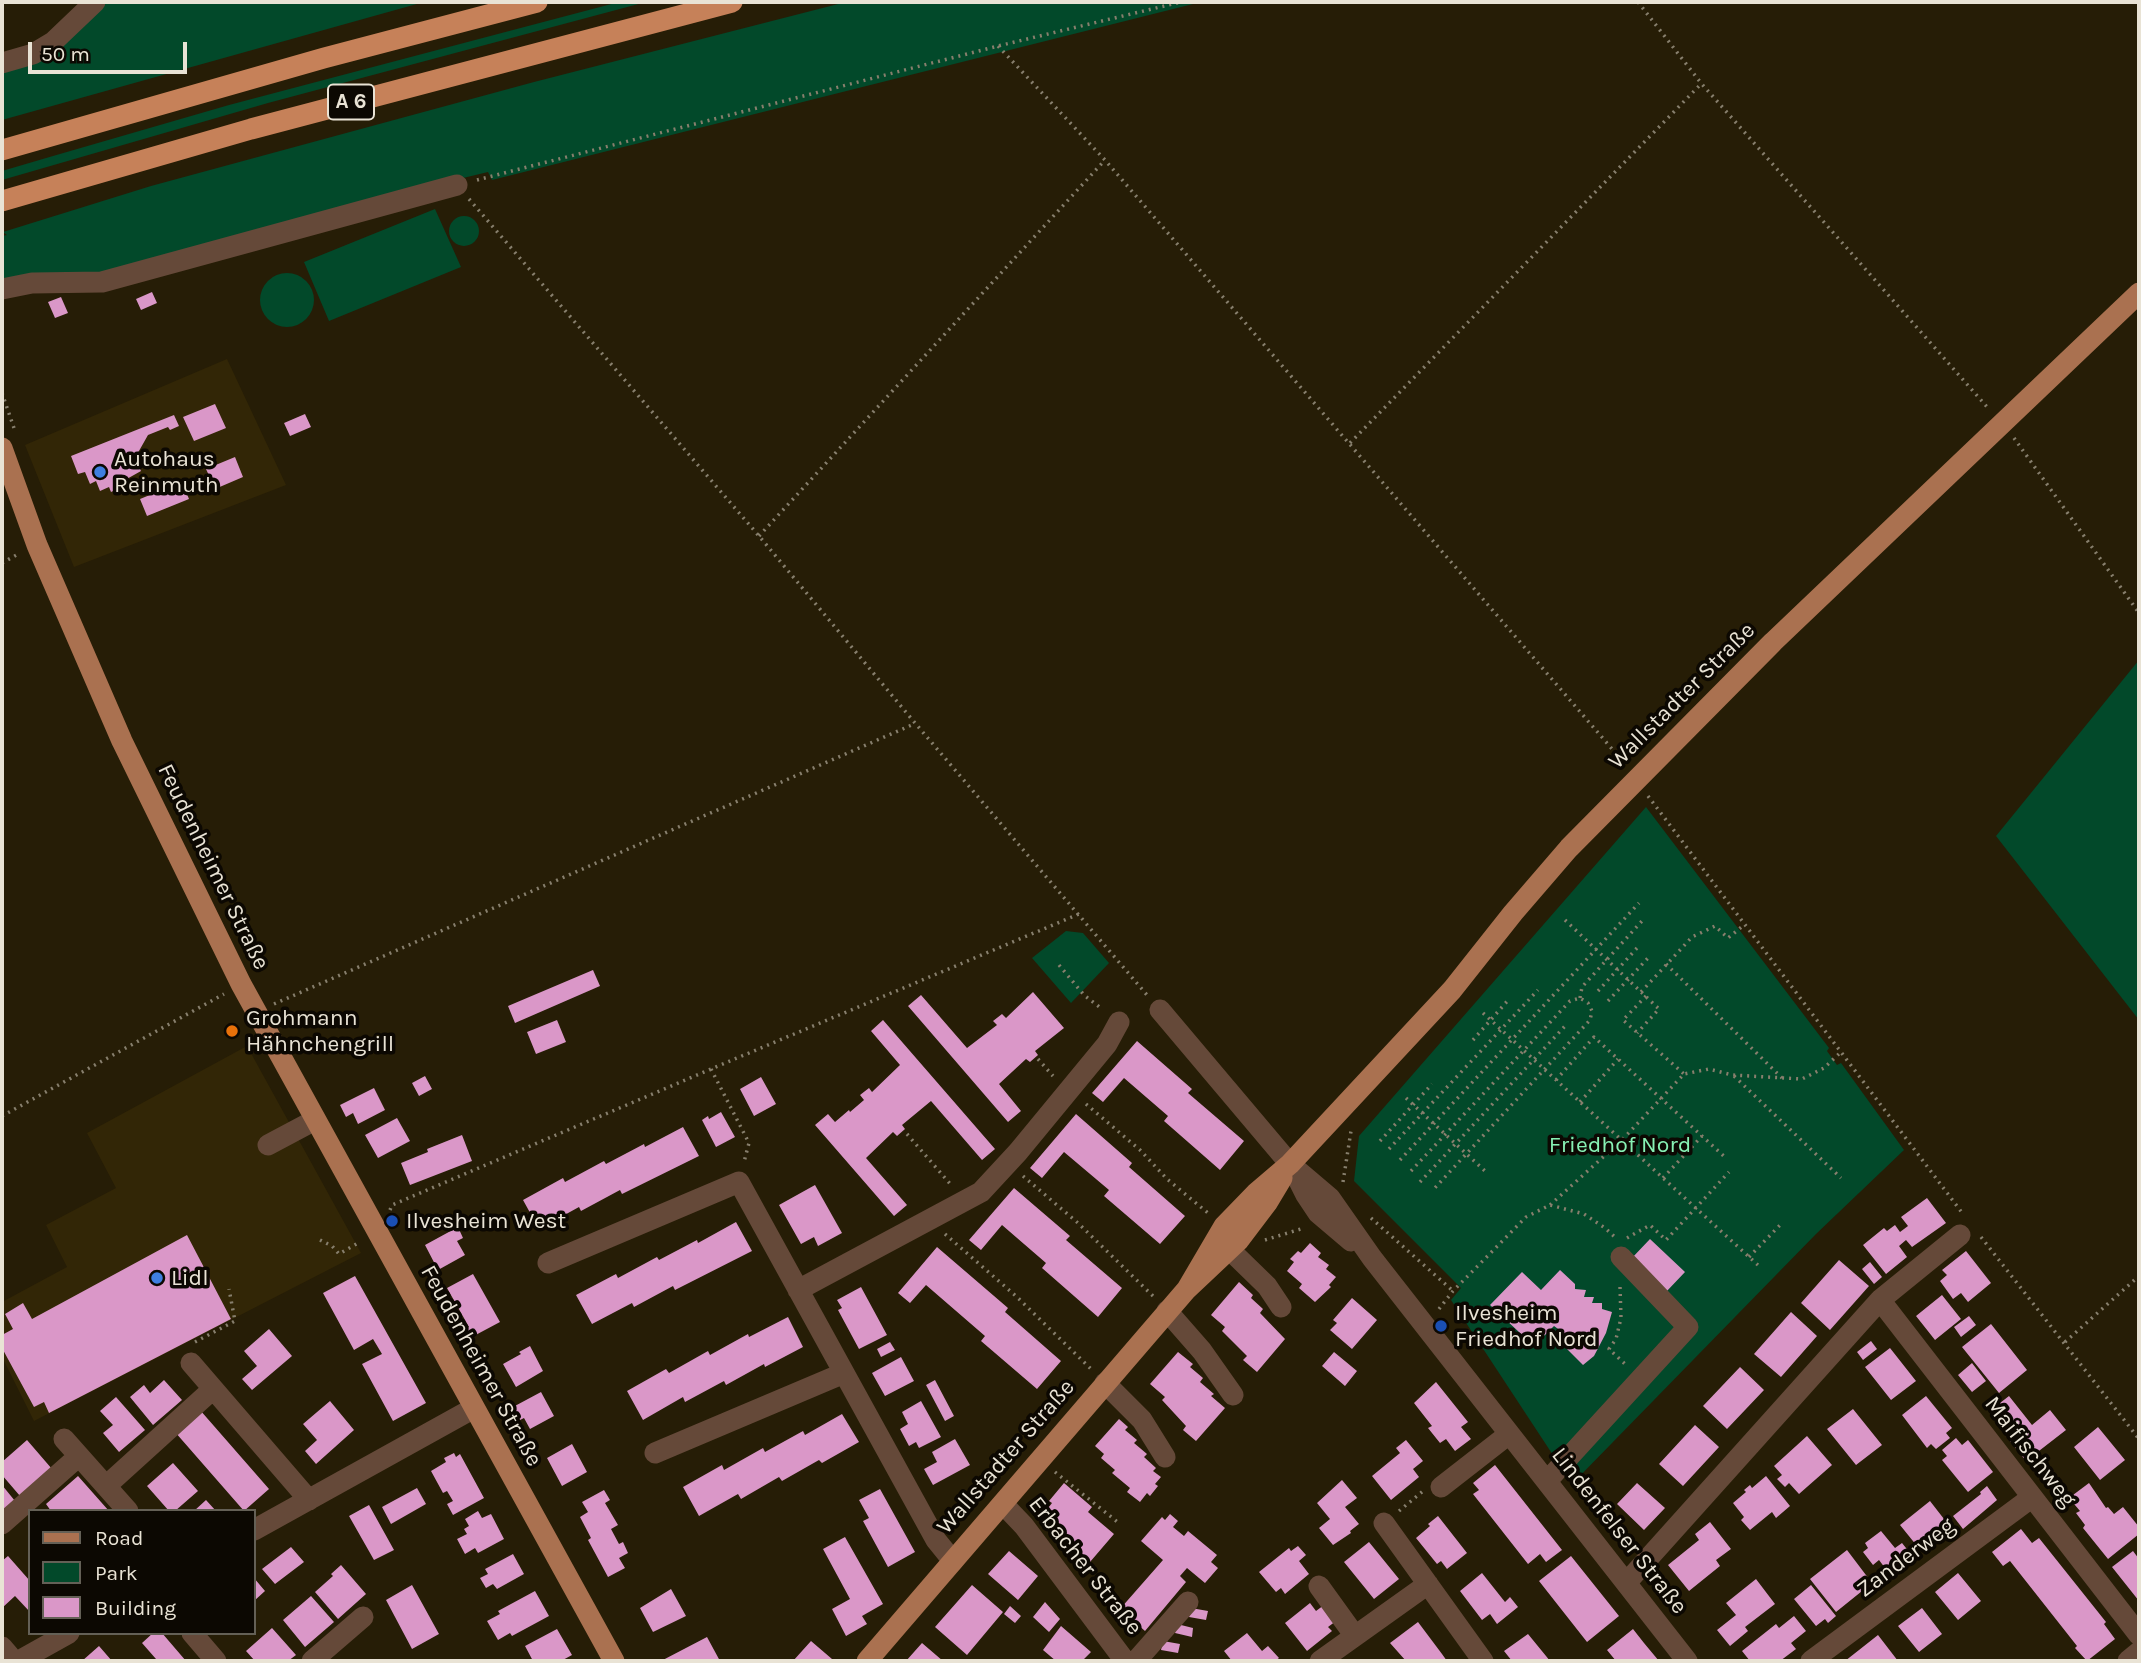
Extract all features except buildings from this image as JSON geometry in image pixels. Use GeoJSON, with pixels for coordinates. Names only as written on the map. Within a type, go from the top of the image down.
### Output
{"type":"FeatureCollection","features":[{"type":"Feature","properties":{"kind":"highway","name":"A 6"},"geometry":{"type":"LineString","coordinates":[[2,150],[311,62],[537,2]]}},
{"type":"Feature","properties":{"kind":"highway","name":"A 6"},"geometry":{"type":"LineString","coordinates":[[2,201],[238,132],[732,2]]}},
{"type":"Feature","properties":{"kind":"main road","name":"Wallstadter Straße"},"geometry":{"type":"LineString","coordinates":[[1186,1289],[1224,1226],[1256,1193],[1290,1164],[1452,990],[1548,872],[1641,786],[1773,642],[2139,293]]}},
{"type":"Feature","properties":{"kind":"main road","name":"Feudenheimer Straße"},"geometry":{"type":"LineString","coordinates":[[2,449],[37,545],[122,741],[241,984],[614,1661]]}},
{"type":"Feature","properties":{"kind":"main road","name":"Wallstadter Straße"},"geometry":{"type":"LineString","coordinates":[[867,1661],[1186,1289],[1230,1250],[1268,1203],[1290,1164]]}},
{"type":"Feature","properties":{"kind":"street"},"geometry":{"type":"LineString","coordinates":[[2,63],[33,54],[53,43],[95,2]]}},
{"type":"Feature","properties":{"kind":"street"},"geometry":{"type":"LineString","coordinates":[[2,289],[32,283],[102,282],[457,185]]}},
{"type":"Feature","properties":{"kind":"street"},"geometry":{"type":"LineString","coordinates":[[1160,1010],[1290,1164]]}},
{"type":"Feature","properties":{"kind":"street"},"geometry":{"type":"LineString","coordinates":[[798,1290],[981,1192],[1107,1044],[1119,1022]]}},
{"type":"Feature","properties":{"kind":"street"},"geometry":{"type":"LineString","coordinates":[[268,1145],[315,1120]]}},
{"type":"Feature","properties":{"kind":"street","name":"Lindenfelser Straße"},"geometry":{"type":"LineString","coordinates":[[1290,1164],[1330,1198],[1372,1258],[1687,1661]]}},
{"type":"Feature","properties":{"kind":"street","name":"Lindenfelser Straße"},"geometry":{"type":"LineString","coordinates":[[1290,1164],[1318,1213],[1372,1258]]}},
{"type":"Feature","properties":{"kind":"street"},"geometry":{"type":"LineString","coordinates":[[548,1263],[739,1182],[936,1540],[953,1561]]}},
{"type":"Feature","properties":{"kind":"street"},"geometry":{"type":"LineString","coordinates":[[1627,1582],[1880,1300],[1968,1229]]}},
{"type":"Feature","properties":{"kind":"street"},"geometry":{"type":"LineString","coordinates":[[1230,1250],[1268,1286],[1281,1307]]}},
{"type":"Feature","properties":{"kind":"street"},"geometry":{"type":"LineString","coordinates":[[1547,1481],[1688,1327],[1621,1257]]}},
{"type":"Feature","properties":{"kind":"street","name":"Maifischweg"},"geometry":{"type":"LineString","coordinates":[[1880,1300],[2139,1635]]}},
{"type":"Feature","properties":{"kind":"street"},"geometry":{"type":"LineString","coordinates":[[1167,1311],[1202,1351],[1233,1395]]}},
{"type":"Feature","properties":{"kind":"street"},"geometry":{"type":"LineString","coordinates":[[189,1354],[214,1389],[309,1500]]}},
{"type":"Feature","properties":{"kind":"street"},"geometry":{"type":"LineString","coordinates":[[655,1453],[844,1373]]}},
{"type":"Feature","properties":{"kind":"street"},"geometry":{"type":"LineString","coordinates":[[1105,1382],[1142,1420],[1165,1457]]}},
{"type":"Feature","properties":{"kind":"street"},"geometry":{"type":"LineString","coordinates":[[106,1486],[214,1389]]}},
{"type":"Feature","properties":{"kind":"street"},"geometry":{"type":"LineString","coordinates":[[256,1529],[474,1408]]}},
{"type":"Feature","properties":{"kind":"street"},"geometry":{"type":"LineString","coordinates":[[1441,1486],[1509,1434]]}},
{"type":"Feature","properties":{"kind":"street"},"geometry":{"type":"LineString","coordinates":[[64,1439],[126,1509]]}},
{"type":"Feature","properties":{"kind":"street"},"geometry":{"type":"LineString","coordinates":[[2,1524],[79,1456]]}},
{"type":"Feature","properties":{"kind":"street","name":"Zanderweg"},"geometry":{"type":"LineString","coordinates":[[1811,1661],[2031,1498]]}},
{"type":"Feature","properties":{"kind":"street","name":"Erbacher Straße"},"geometry":{"type":"LineString","coordinates":[[1003,1504],[1024,1526],[1125,1661]]}},
{"type":"Feature","properties":{"kind":"street"},"geometry":{"type":"LineString","coordinates":[[1384,1523],[1483,1661]]}},
{"type":"Feature","properties":{"kind":"street"},"geometry":{"type":"LineString","coordinates":[[1320,1661],[1428,1584]]}},
{"type":"Feature","properties":{"kind":"street"},"geometry":{"type":"LineString","coordinates":[[1319,1586],[1355,1636]]}},
{"type":"Feature","properties":{"kind":"street"},"geometry":{"type":"LineString","coordinates":[[1136,1661],[1188,1602]]}},
{"type":"Feature","properties":{"kind":"street"},"geometry":{"type":"LineString","coordinates":[[312,1661],[363,1617]]}},
{"type":"Feature","properties":{"kind":"street"},"geometry":{"type":"LineString","coordinates":[[19,1661],[65,1635]]}},
{"type":"Feature","properties":{"kind":"street"},"geometry":{"type":"LineString","coordinates":[[194,1635],[216,1661]]}},
{"type":"Feature","properties":{"kind":"street"},"geometry":{"type":"LineString","coordinates":[[2,1647],[14,1661]]}},
{"type":"Feature","properties":{"kind":"street"},"geometry":{"type":"LineString","coordinates":[[2128,1661],[2139,1652]]}},
{"type":"Feature","properties":{"kind":"path"},"geometry":{"type":"LineString","coordinates":[[1160,1010],[759,536],[457,185],[998,46],[1181,2]]}},
{"type":"Feature","properties":{"kind":"path"},"geometry":{"type":"LineString","coordinates":[[1638,2],[1701,83],[2002,423],[2139,613]]}},
{"type":"Feature","properties":{"kind":"path"},"geometry":{"type":"LineString","coordinates":[[998,46],[1105,160],[1641,786],[1841,1052],[1968,1229],[2064,1343],[2139,1439]]}},
{"type":"Feature","properties":{"kind":"path"},"geometry":{"type":"LineString","coordinates":[[1350,443],[1701,83]]}},
{"type":"Feature","properties":{"kind":"path"},"geometry":{"type":"LineString","coordinates":[[759,536],[1105,160]]}},
{"type":"Feature","properties":{"kind":"path"},"geometry":{"type":"LineString","coordinates":[[256,1012],[915,723]]}},
{"type":"Feature","properties":{"kind":"path"},"geometry":{"type":"LineString","coordinates":[[1400,1160],[1639,902]]}},
{"type":"Feature","properties":{"kind":"path"},"geometry":{"type":"LineString","coordinates":[[320,1240],[332,1246],[339,1254],[377,1233],[392,1205],[1079,915]]}},
{"type":"Feature","properties":{"kind":"path"},"geometry":{"type":"LineString","coordinates":[[1565,920],[1659,1009],[1637,1032]]}},
{"type":"Feature","properties":{"kind":"path"},"geometry":{"type":"LineString","coordinates":[[1580,998],[1582,987],[1642,922]]}},
{"type":"Feature","properties":{"kind":"path"},"geometry":{"type":"LineString","coordinates":[[1641,992],[1692,937],[1715,926],[1728,938],[1744,925]]}},
{"type":"Feature","properties":{"kind":"path"},"geometry":{"type":"LineString","coordinates":[[1598,991],[1637,948]]}},
{"type":"Feature","properties":{"kind":"path"},"geometry":{"type":"LineString","coordinates":[[1608,1001],[1648,958]]}},
{"type":"Feature","properties":{"kind":"path"},"geometry":{"type":"LineString","coordinates":[[1666,964],[1782,1079]]}},
{"type":"Feature","properties":{"kind":"path"},"geometry":{"type":"LineString","coordinates":[[1059,965],[1084,995],[1119,1022]]}},
{"type":"Feature","properties":{"kind":"path"},"geometry":{"type":"LineString","coordinates":[[2,1116],[241,984]]}},
{"type":"Feature","properties":{"kind":"path"},"geometry":{"type":"LineString","coordinates":[[1389,1149],[1538,990]]}},
{"type":"Feature","properties":{"kind":"path"},"geometry":{"type":"LineString","coordinates":[[1646,996],[1623,1020],[1684,1074]]}},
{"type":"Feature","properties":{"kind":"path"},"geometry":{"type":"LineString","coordinates":[[1473,1040],[1510,998]]}},
{"type":"Feature","properties":{"kind":"path"},"geometry":{"type":"LineString","coordinates":[[1411,1171],[1570,1001],[1580,998],[1588,1003],[1592,1011],[1590,1020],[1432,1191]]}},
{"type":"Feature","properties":{"kind":"path"},"geometry":{"type":"LineString","coordinates":[[1483,1013],[1759,1266]]}},
{"type":"Feature","properties":{"kind":"path"},"geometry":{"type":"LineString","coordinates":[[1420,1182],[1566,1025]]}},
{"type":"Feature","properties":{"kind":"path"},"geometry":{"type":"LineString","coordinates":[[1556,1080],[1594,1037],[1727,1159]]}},
{"type":"Feature","properties":{"kind":"path"},"geometry":{"type":"LineString","coordinates":[[1426,1325],[1453,1291],[1526,1217],[1550,1205],[1622,1140],[1684,1074],[1709,1069],[1732,1075],[1802,1079],[1824,1068],[1841,1052]]}},
{"type":"Feature","properties":{"kind":"path"},"geometry":{"type":"LineString","coordinates":[[1580,1102],[1618,1059]]}},
{"type":"Feature","properties":{"kind":"path"},"geometry":{"type":"LineString","coordinates":[[711,1069],[749,1143],[739,1182]]}},
{"type":"Feature","properties":{"kind":"path"},"geometry":{"type":"LineString","coordinates":[[1732,1075],[1842,1178]]}},
{"type":"Feature","properties":{"kind":"path"},"geometry":{"type":"LineString","coordinates":[[1380,1141],[1432,1084]]}},
{"type":"Feature","properties":{"kind":"path"},"geometry":{"type":"LineString","coordinates":[[1069,1090],[1140,1150],[1167,1179]]}},
{"type":"Feature","properties":{"kind":"path"},"geometry":{"type":"LineString","coordinates":[[1406,1098],[1485,1171]]}},
{"type":"Feature","properties":{"kind":"path"},"geometry":{"type":"LineString","coordinates":[[1330,1198],[1342,1184],[1351,1129]]}},
{"type":"Feature","properties":{"kind":"path"},"geometry":{"type":"LineString","coordinates":[[907,1134],[965,1201]]}},
{"type":"Feature","properties":{"kind":"path"},"geometry":{"type":"LineString","coordinates":[[1663,1178],[1702,1136]]}},
{"type":"Feature","properties":{"kind":"path"},"geometry":{"type":"LineString","coordinates":[[1008,1163],[1078,1223],[1167,1311]]}},
{"type":"Feature","properties":{"kind":"path"},"geometry":{"type":"LineString","coordinates":[[1550,1205],[1584,1214],[1621,1242],[1650,1225],[1666,1240],[1729,1172]]}},
{"type":"Feature","properties":{"kind":"path"},"geometry":{"type":"LineString","coordinates":[[1367,1214],[1453,1291]]}},
{"type":"Feature","properties":{"kind":"path"},"geometry":{"type":"LineString","coordinates":[[930,1220],[1017,1297],[1105,1382]]}},
{"type":"Feature","properties":{"kind":"path"},"geometry":{"type":"LineString","coordinates":[[1749,1257],[1783,1222]]}},
{"type":"Feature","properties":{"kind":"path"},"geometry":{"type":"LineString","coordinates":[[1609,1349],[1616,1339],[1621,1318],[1621,1257]]}},
{"type":"Feature","properties":{"kind":"path"},"geometry":{"type":"LineString","coordinates":[[2064,1343],[2139,1276]]}},
{"type":"Feature","properties":{"kind":"path"},"geometry":{"type":"LineString","coordinates":[[189,1354],[235,1321],[229,1289]]}},
{"type":"Feature","properties":{"kind":"path"},"geometry":{"type":"LineString","coordinates":[[1040,1459],[1119,1524]]}},
{"type":"Feature","properties":{"kind":"path"},"geometry":{"type":"LineString","coordinates":[[1384,1523],[1427,1488],[1441,1486]]}},
{"type":"Feature","properties":{"kind":"shaded area"},"geometry":{"type":"Polygon","coordinates":[[[227,359],[286,485],[74,567],[25,445],[227,359]]]}},
{"type":"Feature","properties":{"kind":"shaded area"},"geometry":{"type":"Polygon","coordinates":[[[247,1046],[361,1253],[34,1421],[2,1357],[2,1302],[67,1267],[46,1225],[116,1188],[87,1133],[247,1046]]]}},
{"type":"Feature","properties":{"kind":"green space"},"geometry":{"type":"Polygon","coordinates":[[[101,2],[424,2],[2,120],[2,66],[101,2]]]}},
{"type":"Feature","properties":{"kind":"green space"},"geometry":{"type":"Polygon","coordinates":[[[619,2],[646,2],[268,103],[2,180],[2,171],[229,105],[619,2]]]}},
{"type":"Feature","properties":{"kind":"green space"},"geometry":{"type":"Polygon","coordinates":[[[846,2],[1201,2],[492,180],[488,172],[430,186],[113,275],[2,282],[2,236],[7,235],[3,232],[151,186],[534,82],[846,2]]]}},
{"type":"Feature","properties":{"kind":"green space"},"geometry":{"type":"Polygon","coordinates":[[[435,209],[461,267],[329,321],[304,262],[435,209]]]}},
{"type":"Feature","properties":{"kind":"green space"},"geometry":{"type":"Polygon","coordinates":[[[464,216],[470,217],[478,225],[478,237],[470,245],[464,246],[458,245],[450,237],[449,231],[450,225],[458,217],[464,216]]]}},
{"type":"Feature","properties":{"kind":"green space"},"geometry":{"type":"Polygon","coordinates":[[[287,273],[306,281],[314,300],[306,319],[287,327],[268,319],[260,300],[268,281],[287,273]]]}},
{"type":"Feature","properties":{"kind":"green space"},"geometry":{"type":"Polygon","coordinates":[[[2139,660],[2139,1020],[1996,836],[2139,660]]]}},
{"type":"Feature","properties":{"kind":"green space","name":"Friedhof Nord"},"geometry":{"type":"Polygon","coordinates":[[[1646,807],[1829,1048],[1827,1051],[1837,1065],[1841,1063],[1904,1150],[1816,1234],[1572,1484],[1451,1300],[1461,1288],[1354,1181],[1359,1136],[1646,807]]]}},
{"type":"Feature","properties":{"kind":"green space"},"geometry":{"type":"Polygon","coordinates":[[[1066,931],[1083,933],[1109,963],[1071,1003],[1032,958],[1066,931]]]}},
{"type":"Feature","properties":{"kind":"place","name":"Autohaus Reinmuth"},"geometry":{"type":"Point","coordinates":[100,472]}},
{"type":"Feature","properties":{"kind":"place","name":"Grohmann Hähnchengrill"},"geometry":{"type":"Point","coordinates":[232,1031]}},
{"type":"Feature","properties":{"kind":"place","name":"Ilvesheim West"},"geometry":{"type":"Point","coordinates":[392,1221]}},
{"type":"Feature","properties":{"kind":"place","name":"Lidl"},"geometry":{"type":"Point","coordinates":[157,1278]}},
{"type":"Feature","properties":{"kind":"place","name":"Ilvesheim Friedhof Nord"},"geometry":{"type":"Point","coordinates":[1441,1326]}}]}
